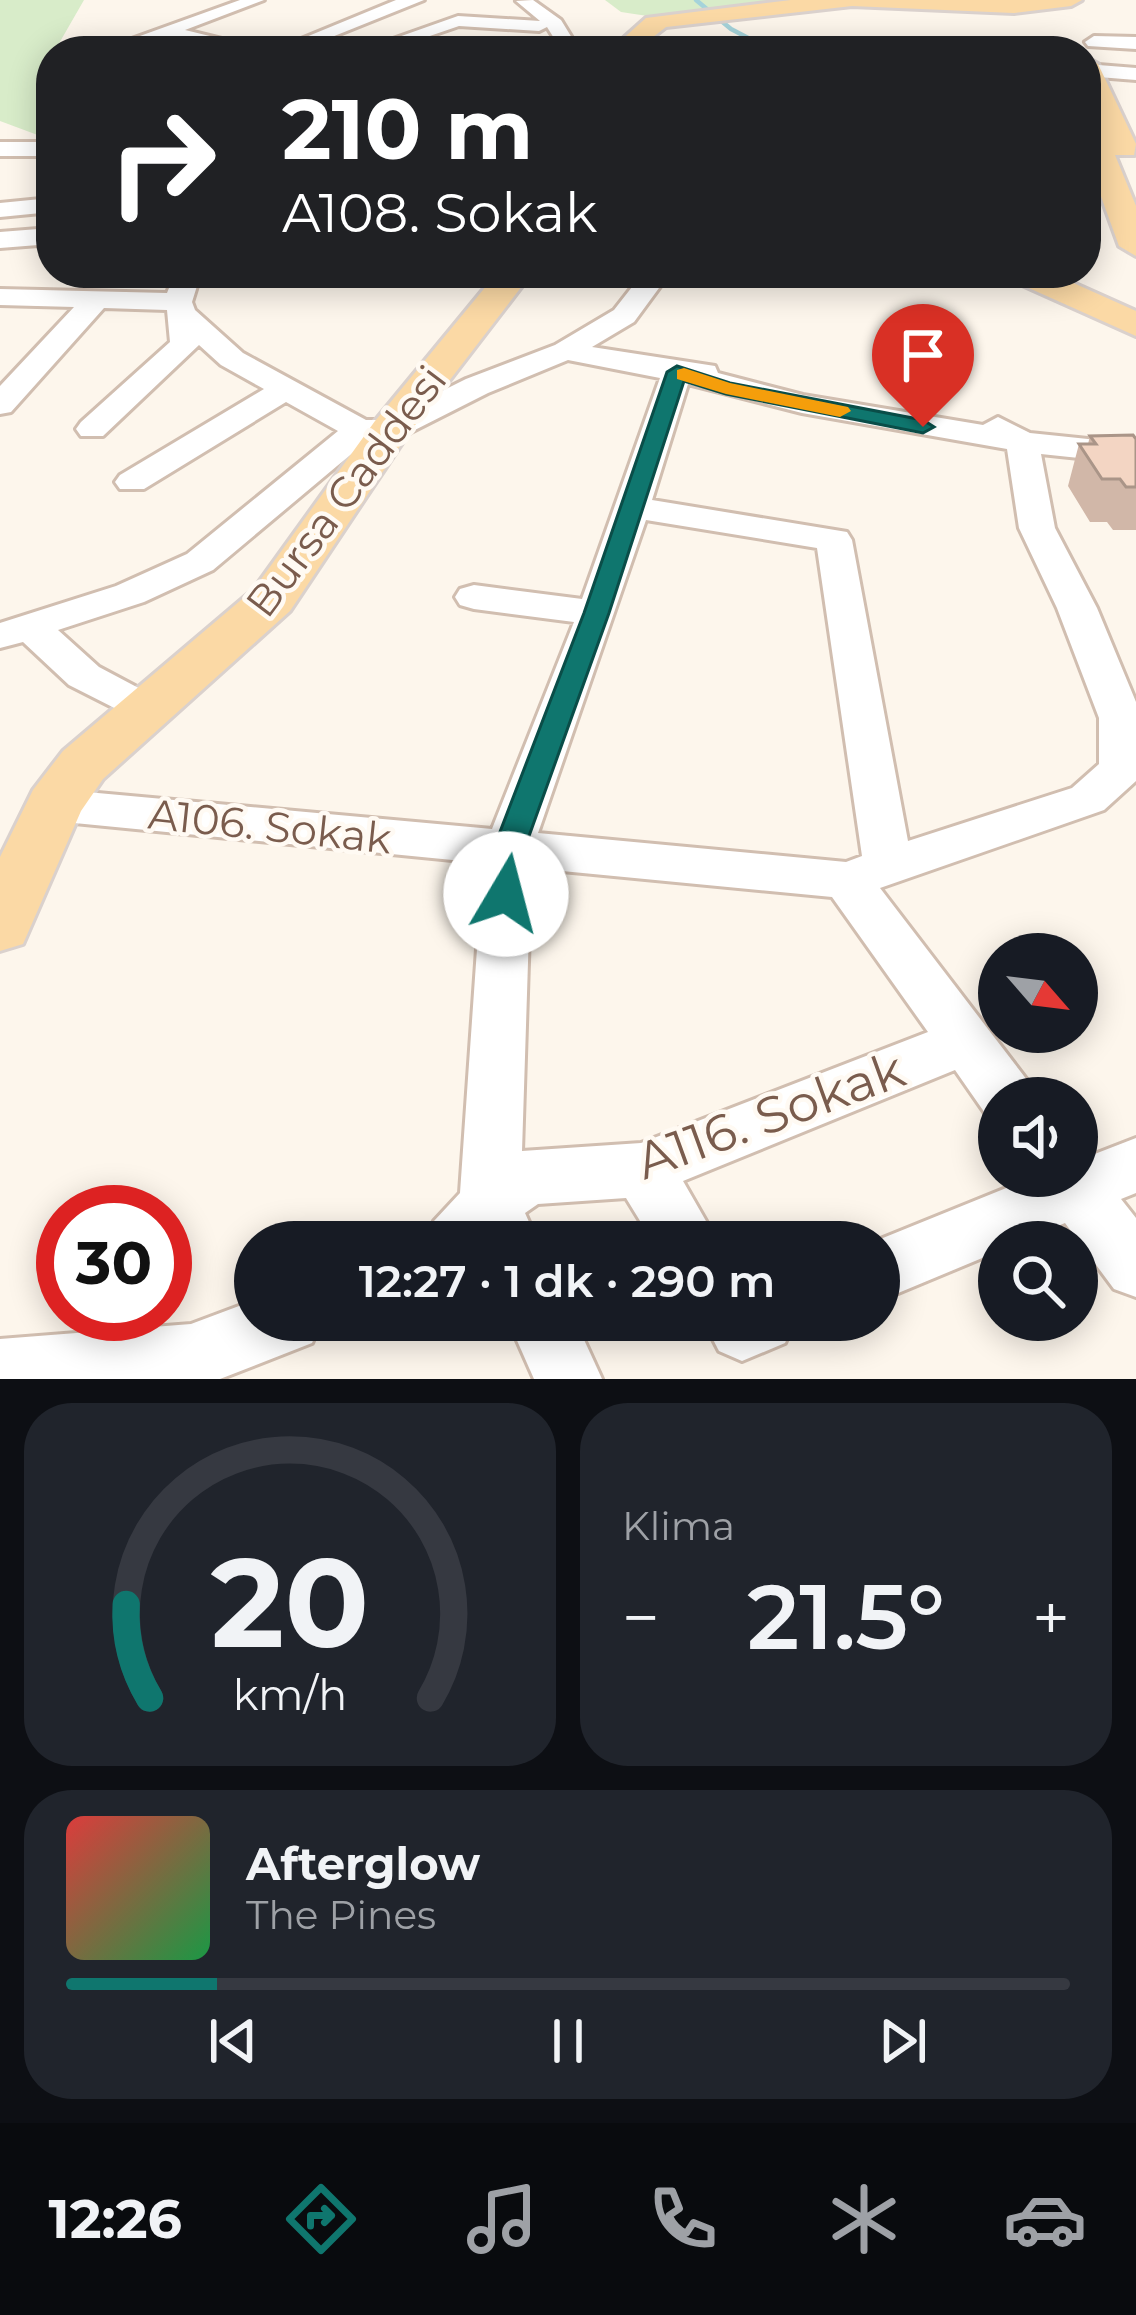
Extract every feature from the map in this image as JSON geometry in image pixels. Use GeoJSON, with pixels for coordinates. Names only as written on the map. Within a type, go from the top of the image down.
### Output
{"type":"FeatureCollection","features":[{"type":"Feature","properties":{"kind":"main road"},"geometry":{"type":"LineString","coordinates":[[641,36],[657,24],[868,0],[1061,3]]}},
{"type":"Feature","properties":{"kind":"main road"},"geometry":{"type":"LineString","coordinates":[[1047,34],[1061,3]]}},
{"type":"Feature","properties":{"kind":"main road"},"geometry":{"type":"LineString","coordinates":[[1061,3],[1076,36]]}},
{"type":"Feature","properties":{"kind":"main road"},"geometry":{"type":"LineString","coordinates":[[657,24],[675,36]]}},
{"type":"Feature","properties":{"kind":"main road"},"geometry":{"type":"LineString","coordinates":[[1101,128],[1133,169]]}},
{"type":"Feature","properties":{"kind":"main road"},"geometry":{"type":"LineString","coordinates":[[1101,164],[1132,236]]}},
{"type":"Feature","properties":{"kind":"main road","name":"Bursa Caddesi"},"geometry":{"type":"LineString","coordinates":[[0,926],[54,805],[83,765],[272,600],[375,430],[501,288]]}},
{"type":"Feature","properties":{"kind":"main road"},"geometry":{"type":"LineString","coordinates":[[1059,288],[1136,325]]}},
{"type":"Feature","properties":{"kind":"street"},"geometry":{"type":"LineString","coordinates":[[151,36],[256,0]]}},
{"type":"Feature","properties":{"kind":"street"},"geometry":{"type":"LineString","coordinates":[[319,36],[378,10],[416,0]]}},
{"type":"Feature","properties":{"kind":"street"},"geometry":{"type":"LineString","coordinates":[[523,0],[557,36]]}},
{"type":"Feature","properties":{"kind":"street"},"geometry":{"type":"LineString","coordinates":[[341,3],[378,10]]}},
{"type":"Feature","properties":{"kind":"street"},"geometry":{"type":"LineString","coordinates":[[236,7],[278,16]]}},
{"type":"Feature","properties":{"kind":"street"},"geometry":{"type":"LineString","coordinates":[[298,20],[340,28]]}},
{"type":"Feature","properties":{"kind":"street"},"geometry":{"type":"LineString","coordinates":[[415,36],[458,22],[547,25]]}},
{"type":"Feature","properties":{"kind":"street"},"geometry":{"type":"LineString","coordinates":[[505,36],[547,25]]}},
{"type":"Feature","properties":{"kind":"street"},"geometry":{"type":"LineString","coordinates":[[128,26],[184,36]]}},
{"type":"Feature","properties":{"kind":"street"},"geometry":{"type":"LineString","coordinates":[[1101,55],[1136,43]]}},
{"type":"Feature","properties":{"kind":"street"},"geometry":{"type":"LineString","coordinates":[[1101,64],[1136,74]]}},
{"type":"Feature","properties":{"kind":"street"},"geometry":{"type":"LineString","coordinates":[[0,149],[36,149]]}},
{"type":"Feature","properties":{"kind":"street"},"geometry":{"type":"LineString","coordinates":[[0,210],[36,206]]}},
{"type":"Feature","properties":{"kind":"street"},"geometry":{"type":"LineString","coordinates":[[0,240],[36,244]]}},
{"type":"Feature","properties":{"kind":"street"},"geometry":{"type":"LineString","coordinates":[[17,633],[130,594],[200,562],[375,430],[565,351],[624,316],[645,288]]}},
{"type":"Feature","properties":{"kind":"street"},"geometry":{"type":"LineString","coordinates":[[1,298],[184,298]]}},
{"type":"Feature","properties":{"kind":"street"},"geometry":{"type":"LineString","coordinates":[[184,298],[232,359],[284,390],[375,430]]}},
{"type":"Feature","properties":{"kind":"street"},"geometry":{"type":"LineString","coordinates":[[92,428],[185,344],[184,298]]}},
{"type":"Feature","properties":{"kind":"street"},"geometry":{"type":"LineString","coordinates":[[0,405],[96,300]]}},
{"type":"Feature","properties":{"kind":"street"},"geometry":{"type":"LineString","coordinates":[[565,351],[677,372],[745,392],[1022,442],[1136,454]]}},
{"type":"Feature","properties":{"kind":"street"},"geometry":{"type":"LineString","coordinates":[[485,1221],[508,850],[597,613],[677,372]]}},
{"type":"Feature","properties":{"kind":"street"},"geometry":{"type":"LineString","coordinates":[[132,482],[284,390]]}},
{"type":"Feature","properties":{"kind":"street","name":"A106. Sokak"},"geometry":{"type":"LineString","coordinates":[[54,805],[508,850],[867,873],[1088,799],[1121,770],[1128,728],[1037,528],[1022,442]]}},
{"type":"Feature","properties":{"kind":"street"},"geometry":{"type":"LineString","coordinates":[[632,507],[834,540],[867,873],[964,1042],[990,1077]]}},
{"type":"Feature","properties":{"kind":"street"},"geometry":{"type":"LineString","coordinates":[[474,597],[597,613]]}},
{"type":"Feature","properties":{"kind":"street"},"geometry":{"type":"LineString","coordinates":[[17,633],[148,711]]}},
{"type":"Feature","properties":{"kind":"street","name":"A116. Sokak"},"geometry":{"type":"LineString","coordinates":[[490,1221],[526,1177],[642,1170],[964,1042]]}},
{"type":"Feature","properties":{"kind":"street"},"geometry":{"type":"LineString","coordinates":[[1098,1175],[1136,1165]]}},
{"type":"Feature","properties":{"kind":"street"},"geometry":{"type":"LineString","coordinates":[[642,1170],[674,1221]]}},
{"type":"Feature","properties":{"kind":"street"},"geometry":{"type":"LineString","coordinates":[[900,1260],[1038,1197]]}},
{"type":"Feature","properties":{"kind":"street"},"geometry":{"type":"LineString","coordinates":[[1082,1197],[1136,1267]]}},
{"type":"Feature","properties":{"kind":"street"},"geometry":{"type":"LineString","coordinates":[[0,1372],[190,1358],[234,1341]]}},
{"type":"Feature","properties":{"kind":"street"},"geometry":{"type":"LineString","coordinates":[[551,1341],[568,1379]]}},
{"type":"Feature","properties":{"kind":"green space"},"geometry":{"type":"Polygon","coordinates":[[[0,0],[84,0],[63,36],[36,36],[36,134],[0,121],[0,0]]]}},
{"type":"Feature","properties":{"kind":"green space"},"geometry":{"type":"Polygon","coordinates":[[[605,0],[841,0],[661,18],[621,12],[605,0]]]}},
{"type":"Feature","properties":{"kind":"building"},"geometry":{"type":"Polygon","coordinates":[[[1133,435],[1136,487],[1126,487],[1120,479],[1102,479],[1079,444],[1096,444],[1090,436],[1133,435]]]}},
{"type":"Feature","properties":{"kind":"waterway"},"geometry":{"type":"LineString","coordinates":[[696,0],[744,36]]}},
{"type":"Feature","properties":{"kind":"slow traffic"},"geometry":{"type":"LineString","coordinates":[[684,374],[726,388],[840,411]]}},
{"type":"Feature","properties":{"kind":"route"},"geometry":{"type":"LineString","coordinates":[[506,894],[508,850],[597,613],[677,372],[726,388],[923,427]]}}]}
